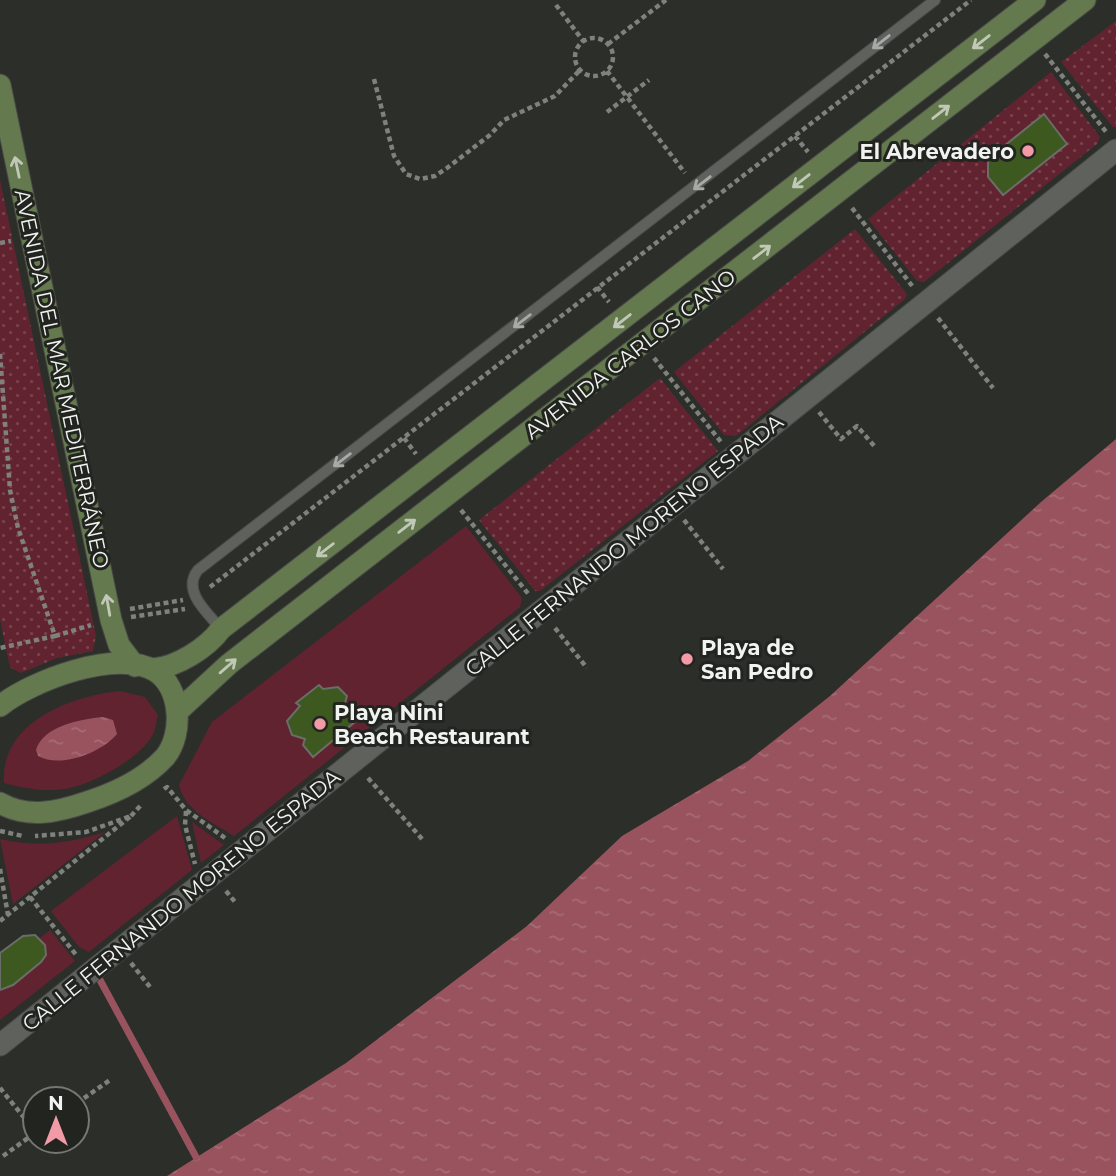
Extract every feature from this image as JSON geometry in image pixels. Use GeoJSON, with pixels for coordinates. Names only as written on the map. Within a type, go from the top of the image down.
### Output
{"type":"FeatureCollection","features":[{"type":"Feature","properties":{"kind":"street","name":"AVENIDA CARLOS CANO"},"geometry":{"type":"LineString","coordinates":[[144,668],[166,668],[216,635],[1035,0]]}},
{"type":"Feature","properties":{"kind":"street","name":"AVENIDA CARLOS CANO"},"geometry":{"type":"LineString","coordinates":[[177,712],[229,664],[1085,0]]}},
{"type":"Feature","properties":{"kind":"street","name":"AVENIDA DEL MAR MEDITERRÁNEO"},"geometry":{"type":"LineString","coordinates":[[0,85],[118,645],[170,688],[177,712]]}},
{"type":"Feature","properties":{"kind":"street","name":"CALLE FERNANDO MORENO ESPADA"},"geometry":{"type":"LineString","coordinates":[[0,1045],[734,458],[926,302],[1113,143]]}},
{"type":"Feature","properties":{"kind":"street"},"geometry":{"type":"LineString","coordinates":[[0,703],[40,681],[77,670],[107,664],[144,668]]}},
{"type":"Feature","properties":{"kind":"street"},"geometry":{"type":"LineString","coordinates":[[0,803],[14,811],[32,814],[72,808],[127,787],[166,756],[177,712]]}},
{"type":"Feature","properties":{"kind":"lane"},"geometry":{"type":"LineString","coordinates":[[216,635],[196,597],[192,580],[198,570],[935,0]]}},
{"type":"Feature","properties":{"kind":"path"},"geometry":{"type":"LineString","coordinates":[[608,44],[666,0]]}},
{"type":"Feature","properties":{"kind":"path"},"geometry":{"type":"LineString","coordinates":[[0,648],[55,636],[110,616],[196,597],[971,0]]}},
{"type":"Feature","properties":{"kind":"path"},"geometry":{"type":"LineString","coordinates":[[556,5],[583,41]]}},
{"type":"Feature","properties":{"kind":"path"},"geometry":{"type":"LineString","coordinates":[[595,38],[608,44],[613,57],[607,71],[594,76],[580,70],[575,56],[583,41],[595,38]]}},
{"type":"Feature","properties":{"kind":"path"},"geometry":{"type":"LineString","coordinates":[[1034,40],[1113,143]]}},
{"type":"Feature","properties":{"kind":"path"},"geometry":{"type":"LineString","coordinates":[[374,79],[394,156],[406,174],[420,179],[435,176],[447,168],[490,135],[504,120],[555,96],[580,70]]}},
{"type":"Feature","properties":{"kind":"path"},"geometry":{"type":"LineString","coordinates":[[607,71],[696,187]]}},
{"type":"Feature","properties":{"kind":"path"},"geometry":{"type":"LineString","coordinates":[[607,112],[649,80]]}},
{"type":"Feature","properties":{"kind":"path"},"geometry":{"type":"LineString","coordinates":[[795,136],[820,167]]}},
{"type":"Feature","properties":{"kind":"path"},"geometry":{"type":"LineString","coordinates":[[839,192],[993,388]]}},
{"type":"Feature","properties":{"kind":"path"},"geometry":{"type":"LineString","coordinates":[[586,272],[623,320]]}},
{"type":"Feature","properties":{"kind":"path"},"geometry":{"type":"LineString","coordinates":[[643,344],[734,458]]}},
{"type":"Feature","properties":{"kind":"path"},"geometry":{"type":"LineString","coordinates":[[0,354],[10,490],[18,528],[55,636]]}},
{"type":"Feature","properties":{"kind":"path"},"geometry":{"type":"LineString","coordinates":[[807,398],[841,439],[857,425],[876,447]]}},
{"type":"Feature","properties":{"kind":"path"},"geometry":{"type":"LineString","coordinates":[[404,438],[430,470]]}},
{"type":"Feature","properties":{"kind":"path"},"geometry":{"type":"LineString","coordinates":[[449,494],[587,668]]}},
{"type":"Feature","properties":{"kind":"path"},"geometry":{"type":"LineString","coordinates":[[673,506],[723,569]]}},
{"type":"Feature","properties":{"kind":"path"},"geometry":{"type":"LineString","coordinates":[[110,616],[186,609],[216,635]]}},
{"type":"Feature","properties":{"kind":"path"},"geometry":{"type":"LineString","coordinates":[[354,762],[422,840]]}},
{"type":"Feature","properties":{"kind":"path"},"geometry":{"type":"LineString","coordinates":[[158,793],[167,787],[186,810],[230,841],[239,853]]}},
{"type":"Feature","properties":{"kind":"path"},"geometry":{"type":"LineString","coordinates":[[0,921],[149,799]]}},
{"type":"Feature","properties":{"kind":"path"},"geometry":{"type":"LineString","coordinates":[[186,810],[185,825],[196,869],[205,880]]}},
{"type":"Feature","properties":{"kind":"path"},"geometry":{"type":"LineString","coordinates":[[0,831],[27,836],[65,835],[86,832],[131,816]]}},
{"type":"Feature","properties":{"kind":"path"},"geometry":{"type":"LineString","coordinates":[[0,869],[8,915]]}},
{"type":"Feature","properties":{"kind":"path"},"geometry":{"type":"LineString","coordinates":[[30,897],[90,973]]}},
{"type":"Feature","properties":{"kind":"path"},"geometry":{"type":"LineString","coordinates":[[91,1093],[110,1080]]}},
{"type":"Feature","properties":{"kind":"path"},"geometry":{"type":"LineString","coordinates":[[0,1088],[21,1114]]}},
{"type":"Feature","properties":{"kind":"path"},"geometry":{"type":"LineString","coordinates":[[3,1156],[21,1142]]}},
{"type":"Feature","properties":{"kind":"shaded area"},"geometry":{"type":"Polygon","coordinates":[[[1116,21],[1116,127],[1113,127],[1061,62],[1116,21]]]}},
{"type":"Feature","properties":{"kind":"shaded area"},"geometry":{"type":"Polygon","coordinates":[[[1051,72],[1100,137],[1097,144],[924,282],[917,281],[868,219],[1051,72]]]}},
{"type":"Feature","properties":{"kind":"shaded area"},"geometry":{"type":"Polygon","coordinates":[[[0,180],[96,636],[93,651],[57,658],[21,673],[11,668],[9,663],[0,619],[0,180]]]}},
{"type":"Feature","properties":{"kind":"shaded area"},"geometry":{"type":"Polygon","coordinates":[[[855,229],[907,294],[905,299],[736,436],[724,435],[674,372],[855,229]]]}},
{"type":"Feature","properties":{"kind":"shaded area"},"geometry":{"type":"Polygon","coordinates":[[[660,378],[718,451],[540,591],[535,591],[479,520],[660,378]]]}},
{"type":"Feature","properties":{"kind":"shaded area"},"geometry":{"type":"Polygon","coordinates":[[[466,526],[522,598],[520,607],[234,836],[193,809],[179,785],[212,722],[466,526]]]}},
{"type":"Feature","properties":{"kind":"shaded area"},"geometry":{"type":"Polygon","coordinates":[[[120,691],[145,697],[158,715],[153,734],[136,754],[113,770],[75,787],[41,790],[4,783],[6,761],[15,742],[28,727],[45,714],[64,705],[103,693],[120,691]]]}},
{"type":"Feature","properties":{"kind":"shaded area"},"geometry":{"type":"Polygon","coordinates":[[[177,816],[192,870],[89,952],[79,947],[51,911],[177,816]]]}},
{"type":"Feature","properties":{"kind":"shaded area"},"geometry":{"type":"Polygon","coordinates":[[[192,822],[224,845],[201,863],[192,822]]]}},
{"type":"Feature","properties":{"kind":"shaded area"},"geometry":{"type":"Polygon","coordinates":[[[105,832],[13,904],[0,839],[53,843],[105,832]]]}},
{"type":"Feature","properties":{"kind":"shaded area"},"geometry":{"type":"Polygon","coordinates":[[[50,930],[75,961],[0,1020],[0,970],[50,930]]]}},
{"type":"Feature","properties":{"kind":"water"},"geometry":{"type":"Polygon","coordinates":[[[1116,439],[1116,1176],[167,1176],[346,1063],[527,926],[622,836],[748,761],[830,696],[1041,502],[1116,439]]]}},
{"type":"Feature","properties":{"kind":"water"},"geometry":{"type":"Polygon","coordinates":[[[103,717],[113,720],[117,734],[102,747],[80,757],[58,761],[38,756],[36,750],[40,742],[54,730],[74,722],[103,717]]]}},
{"type":"Feature","properties":{"kind":"building","name":"El Abrevadero"},"geometry":{"type":"Polygon","coordinates":[[[1044,114],[1067,144],[1003,195],[988,177],[988,159],[1044,114]]]}},
{"type":"Feature","properties":{"kind":"building","name":"Playa Nini Beach Restaurant"},"geometry":{"type":"Polygon","coordinates":[[[319,685],[323,689],[338,687],[347,696],[344,707],[352,703],[362,716],[313,757],[303,745],[305,739],[292,735],[287,721],[300,706],[296,703],[319,685]]]}},
{"type":"Feature","properties":{"kind":"building"},"geometry":{"type":"Polygon","coordinates":[[[35,935],[45,945],[46,955],[13,985],[0,990],[0,953],[23,936],[35,935]]]}},
{"type":"Feature","properties":{"kind":"waterway"},"geometry":{"type":"LineString","coordinates":[[100,980],[196,1157]]}},
{"type":"Feature","properties":{"kind":"place","name":"El Abrevadero"},"geometry":{"type":"Point","coordinates":[1028,151]}},
{"type":"Feature","properties":{"kind":"place","name":"Playa de San Pedro"},"geometry":{"type":"Point","coordinates":[687,659]}},
{"type":"Feature","properties":{"kind":"place","name":"Playa Nini Beach Restaurant"},"geometry":{"type":"Point","coordinates":[320,724]}}]}
